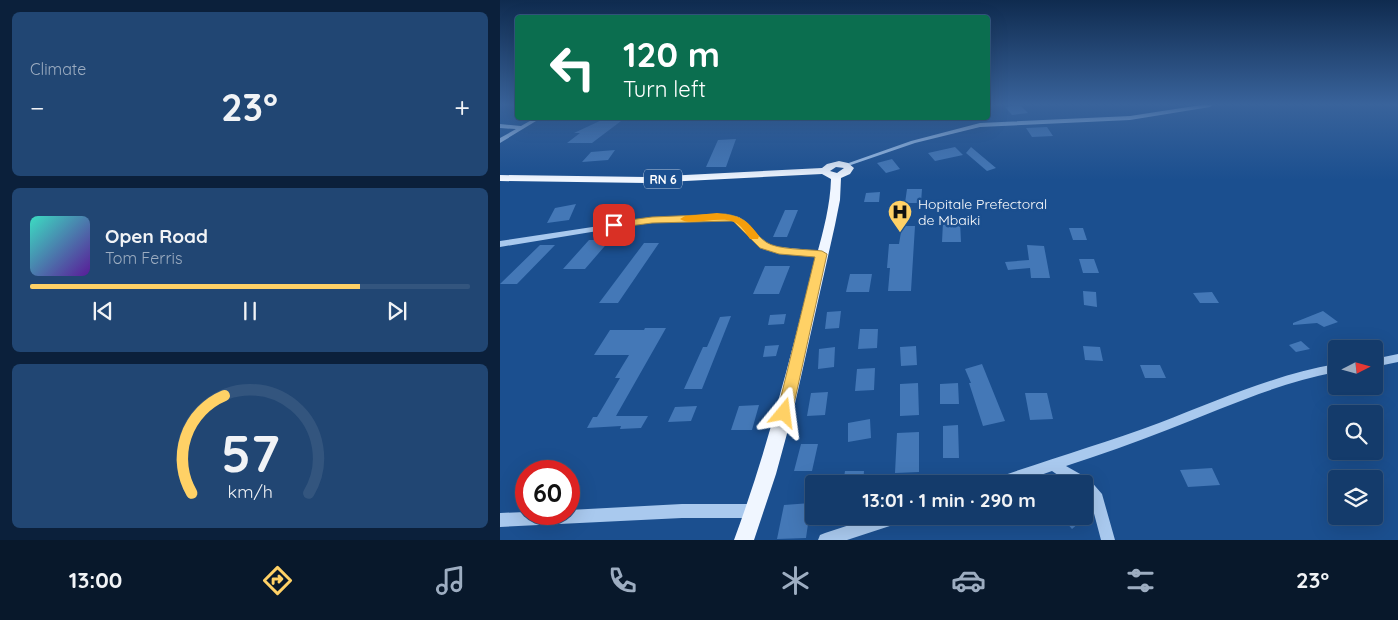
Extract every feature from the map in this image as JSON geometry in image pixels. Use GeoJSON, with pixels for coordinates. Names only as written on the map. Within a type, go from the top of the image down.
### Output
{"type":"FeatureCollection","features":[{"type":"Feature","properties":{"kind":"main road","name":"RN 6"},"geometry":{"type":"LineString","coordinates":[[500,178],[646,180],[836,171]]}},
{"type":"Feature","properties":{"kind":"main road"},"geometry":{"type":"LineString","coordinates":[[744,540],[755,512],[794,380],[836,191],[836,171]]}},
{"type":"Feature","properties":{"kind":"street"},"geometry":{"type":"LineString","coordinates":[[500,141],[515,130]]}},
{"type":"Feature","properties":{"kind":"street"},"geometry":{"type":"LineString","coordinates":[[836,171],[913,142],[960,130]]}},
{"type":"Feature","properties":{"kind":"street"},"geometry":{"type":"LineString","coordinates":[[500,244],[652,220],[717,216],[736,218],[764,246],[779,250],[822,254]]}},
{"type":"Feature","properties":{"kind":"street"},"geometry":{"type":"LineString","coordinates":[[1383,361],[1398,358]]}},
{"type":"Feature","properties":{"kind":"street"},"geometry":{"type":"LineString","coordinates":[[1023,475],[1159,428],[1261,388],[1328,370]]}},
{"type":"Feature","properties":{"kind":"street"},"geometry":{"type":"LineString","coordinates":[[1054,465],[1069,475]]}},
{"type":"Feature","properties":{"kind":"street"},"geometry":{"type":"LineString","coordinates":[[1093,495],[1097,499],[1108,540]]}},
{"type":"Feature","properties":{"kind":"street"},"geometry":{"type":"LineString","coordinates":[[500,520],[682,510],[755,512]]}},
{"type":"Feature","properties":{"kind":"street"},"geometry":{"type":"LineString","coordinates":[[825,540],[871,525]]}},
{"type":"Feature","properties":{"kind":"building"},"geometry":{"type":"Polygon","coordinates":[[[580,130],[609,130],[592,143],[567,143],[580,133],[574,133],[580,130]]]}},
{"type":"Feature","properties":{"kind":"building"},"geometry":{"type":"Polygon","coordinates":[[[1027,130],[1049,130],[1053,136],[1032,137],[1027,130]]]}},
{"type":"Feature","properties":{"kind":"building"},"geometry":{"type":"Polygon","coordinates":[[[736,139],[726,167],[706,167],[718,140],[736,139]]]}},
{"type":"Feature","properties":{"kind":"building"},"geometry":{"type":"Polygon","coordinates":[[[955,147],[963,155],[935,161],[928,153],[955,147]]]}},
{"type":"Feature","properties":{"kind":"building"},"geometry":{"type":"Polygon","coordinates":[[[971,147],[996,168],[987,171],[966,153],[971,147]]]}},
{"type":"Feature","properties":{"kind":"building"},"geometry":{"type":"Polygon","coordinates":[[[615,150],[608,160],[582,162],[591,152],[615,150]]]}},
{"type":"Feature","properties":{"kind":"building"},"geometry":{"type":"Polygon","coordinates":[[[892,159],[900,169],[886,173],[877,163],[892,159]]]}},
{"type":"Feature","properties":{"kind":"building"},"geometry":{"type":"Polygon","coordinates":[[[907,189],[922,189],[921,203],[905,203],[907,189]]]}},
{"type":"Feature","properties":{"kind":"building"},"geometry":{"type":"Polygon","coordinates":[[[880,192],[879,202],[864,202],[866,193],[880,192]]]}},
{"type":"Feature","properties":{"kind":"building"},"geometry":{"type":"Polygon","coordinates":[[[576,204],[569,220],[547,223],[555,208],[576,204]]]}},
{"type":"Feature","properties":{"kind":"building"},"geometry":{"type":"Polygon","coordinates":[[[785,210],[798,210],[787,237],[773,237],[785,210]]]}},
{"type":"Feature","properties":{"kind":"building"},"geometry":{"type":"Polygon","coordinates":[[[960,221],[961,242],[942,242],[943,222],[960,221]]]}},
{"type":"Feature","properties":{"kind":"building"},"geometry":{"type":"Polygon","coordinates":[[[902,226],[915,226],[911,291],[888,291],[890,268],[887,268],[889,244],[899,244],[902,226]]]}},
{"type":"Feature","properties":{"kind":"building"},"geometry":{"type":"Polygon","coordinates":[[[1069,228],[1083,228],[1087,240],[1073,240],[1069,228]]]}},
{"type":"Feature","properties":{"kind":"building"},"geometry":{"type":"Polygon","coordinates":[[[589,240],[610,240],[585,269],[563,269],[589,240]]]}},
{"type":"Feature","properties":{"kind":"building"},"geometry":{"type":"Polygon","coordinates":[[[644,243],[659,243],[618,303],[599,303],[644,243]]]}},
{"type":"Feature","properties":{"kind":"building"},"geometry":{"type":"Polygon","coordinates":[[[540,245],[555,245],[517,284],[500,284],[540,245]]]}},
{"type":"Feature","properties":{"kind":"building"},"geometry":{"type":"Polygon","coordinates":[[[1027,245],[1044,246],[1050,278],[1031,278],[1030,268],[1008,270],[1005,262],[1029,260],[1027,245]]]}},
{"type":"Feature","properties":{"kind":"building"},"geometry":{"type":"Polygon","coordinates":[[[1079,259],[1094,259],[1099,273],[1083,273],[1079,259]]]}},
{"type":"Feature","properties":{"kind":"building"},"geometry":{"type":"Polygon","coordinates":[[[765,266],[790,266],[779,294],[753,294],[765,266]]]}},
{"type":"Feature","properties":{"kind":"building"},"geometry":{"type":"Polygon","coordinates":[[[850,274],[872,274],[869,292],[846,292],[850,274]]]}},
{"type":"Feature","properties":{"kind":"building"},"geometry":{"type":"Polygon","coordinates":[[[1083,291],[1096,292],[1097,307],[1084,305],[1083,291]]]}},
{"type":"Feature","properties":{"kind":"building"},"geometry":{"type":"Polygon","coordinates":[[[1212,292],[1219,303],[1200,303],[1193,293],[1212,292]]]}},
{"type":"Feature","properties":{"kind":"building"},"geometry":{"type":"Polygon","coordinates":[[[841,311],[839,328],[825,329],[827,312],[841,311]]]}},
{"type":"Feature","properties":{"kind":"building"},"geometry":{"type":"Polygon","coordinates":[[[1323,311],[1338,322],[1324,327],[1317,323],[1293,325],[1293,323],[1323,311]]]}},
{"type":"Feature","properties":{"kind":"building"},"geometry":{"type":"Polygon","coordinates":[[[786,314],[784,324],[768,325],[770,315],[786,314]]]}},
{"type":"Feature","properties":{"kind":"building"},"geometry":{"type":"Polygon","coordinates":[[[731,316],[702,389],[684,389],[703,347],[707,347],[720,317],[731,316]]]}},
{"type":"Feature","properties":{"kind":"building"},"geometry":{"type":"Polygon","coordinates":[[[645,328],[666,328],[616,416],[648,416],[641,428],[620,429],[621,426],[587,428],[593,417],[597,417],[620,378],[615,378],[629,355],[594,355],[610,330],[644,330],[645,328]]]}},
{"type":"Feature","properties":{"kind":"building"},"geometry":{"type":"Polygon","coordinates":[[[860,329],[878,329],[877,348],[858,349],[860,329]]]}},
{"type":"Feature","properties":{"kind":"building"},"geometry":{"type":"Polygon","coordinates":[[[1301,341],[1310,349],[1296,352],[1289,345],[1301,341]]]}},
{"type":"Feature","properties":{"kind":"building"},"geometry":{"type":"Polygon","coordinates":[[[779,345],[776,356],[763,357],[765,346],[779,345]]]}},
{"type":"Feature","properties":{"kind":"building"},"geometry":{"type":"Polygon","coordinates":[[[916,346],[917,365],[901,366],[900,347],[916,346]]]}},
{"type":"Feature","properties":{"kind":"building"},"geometry":{"type":"Polygon","coordinates":[[[1083,346],[1100,347],[1103,361],[1085,360],[1083,346]]]}},
{"type":"Feature","properties":{"kind":"building"},"geometry":{"type":"Polygon","coordinates":[[[835,347],[834,367],[818,369],[819,349],[835,347]]]}},
{"type":"Feature","properties":{"kind":"building"},"geometry":{"type":"Polygon","coordinates":[[[982,364],[1005,421],[983,426],[969,383],[971,383],[965,369],[982,364]]]}},
{"type":"Feature","properties":{"kind":"building"},"geometry":{"type":"Polygon","coordinates":[[[1140,365],[1160,365],[1166,378],[1145,378],[1140,365]]]}},
{"type":"Feature","properties":{"kind":"building"},"geometry":{"type":"Polygon","coordinates":[[[875,368],[874,390],[855,391],[857,369],[875,368]]]}},
{"type":"Feature","properties":{"kind":"building"},"geometry":{"type":"Polygon","coordinates":[[[918,383],[919,415],[900,416],[900,384],[918,383]]]}},
{"type":"Feature","properties":{"kind":"building"},"geometry":{"type":"Polygon","coordinates":[[[958,383],[959,404],[940,404],[940,384],[958,383]]]}},
{"type":"Feature","properties":{"kind":"building"},"geometry":{"type":"Polygon","coordinates":[[[828,392],[825,415],[807,416],[811,393],[828,392]]]}},
{"type":"Feature","properties":{"kind":"building"},"geometry":{"type":"Polygon","coordinates":[[[1025,393],[1047,393],[1053,419],[1030,420],[1025,393]]]}},
{"type":"Feature","properties":{"kind":"building"},"geometry":{"type":"Polygon","coordinates":[[[759,405],[752,430],[731,430],[739,406],[759,405]]]}},
{"type":"Feature","properties":{"kind":"building"},"geometry":{"type":"Polygon","coordinates":[[[697,406],[691,421],[668,422],[675,407],[697,406]]]}},
{"type":"Feature","properties":{"kind":"building"},"geometry":{"type":"Polygon","coordinates":[[[870,419],[871,438],[848,442],[848,423],[870,419]]]}},
{"type":"Feature","properties":{"kind":"building"},"geometry":{"type":"Polygon","coordinates":[[[958,425],[959,458],[943,458],[943,426],[958,425]]]}},
{"type":"Feature","properties":{"kind":"building"},"geometry":{"type":"Polygon","coordinates":[[[919,432],[919,472],[895,473],[897,433],[919,432]]]}},
{"type":"Feature","properties":{"kind":"building"},"geometry":{"type":"Polygon","coordinates":[[[801,444],[818,444],[812,471],[794,471],[801,444]]]}},
{"type":"Feature","properties":{"kind":"building"},"geometry":{"type":"Polygon","coordinates":[[[1212,468],[1220,485],[1188,487],[1180,470],[1212,468]]]}},
{"type":"Feature","properties":{"kind":"building"},"geometry":{"type":"Polygon","coordinates":[[[845,471],[864,471],[864,475],[844,475],[845,471]]]}},
{"type":"Feature","properties":{"kind":"building"},"geometry":{"type":"Polygon","coordinates":[[[805,503],[805,525],[808,525],[806,538],[777,539],[784,505],[805,503]]]}},
{"type":"Feature","properties":{"kind":"building"},"geometry":{"type":"Polygon","coordinates":[[[1069,525],[1077,525],[1072,529],[1069,525]]]}},
{"type":"Feature","properties":{"kind":"slow traffic"},"geometry":{"type":"LineString","coordinates":[[685,219],[717,216],[736,218],[754,236]]}},
{"type":"Feature","properties":{"kind":"place","name":"Hopitale Prefectoral de Mbaiki"},"geometry":{"type":"Point","coordinates":[900,233]}},
{"type":"Feature","properties":{"kind":"route"},"geometry":{"type":"LineString","coordinates":[[614,225],[652,220],[717,216],[736,218],[764,246],[779,250],[822,254],[794,380],[784,413]]}}]}
